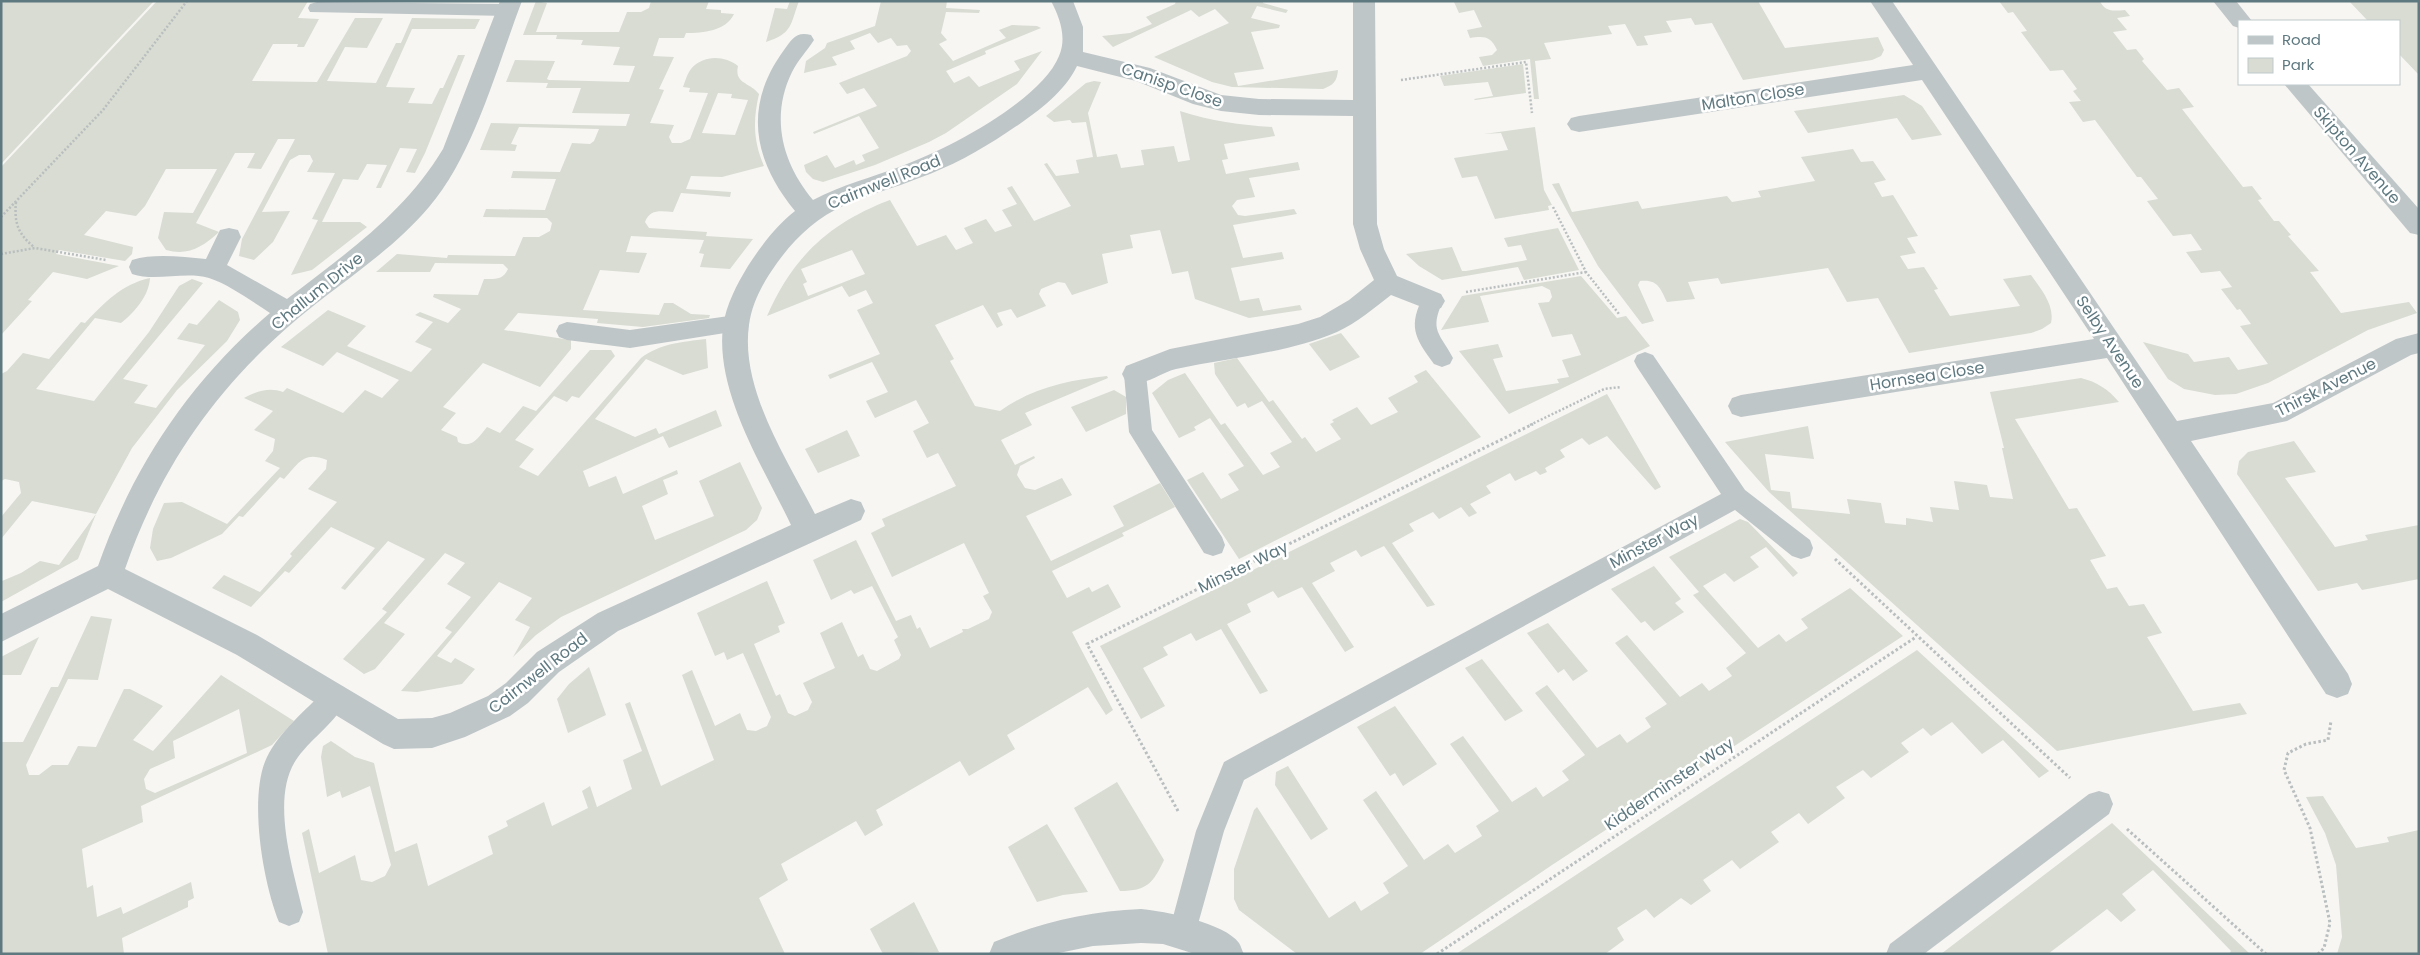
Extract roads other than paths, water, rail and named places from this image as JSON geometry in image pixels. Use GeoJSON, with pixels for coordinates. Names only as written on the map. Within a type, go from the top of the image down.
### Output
{"type":"FeatureCollection","features":[{"type":"Feature","properties":{"kind":"street","name":"Cairnwell Road"},"geometry":{"type":"LineString","coordinates":[[808,530],[749,410],[738,365],[736,324],[747,292],[760,267],[795,226],[810,214],[838,198],[926,166],[964,148],[1041,95],[1058,78],[1070,57],[1073,29],[1070,17],[1062,1]]}},
{"type":"Feature","properties":{"kind":"street"},"geometry":{"type":"LineString","coordinates":[[1364,1],[1365,224],[1372,249],[1388,283],[1432,301]]}},
{"type":"Feature","properties":{"kind":"street","name":"Selby Avenue"},"geometry":{"type":"LineString","coordinates":[[1881,1],[2171,433],[2336,684]]}},
{"type":"Feature","properties":{"kind":"street"},"geometry":{"type":"LineString","coordinates":[[2224,1],[2240,20]]}},
{"type":"Feature","properties":{"kind":"street","name":"Challum Drive"},"geometry":{"type":"LineString","coordinates":[[109,575],[120,540],[146,482],[183,421],[235,361],[288,312],[392,232],[431,189],[444,171],[454,150],[509,6]]}},
{"type":"Feature","properties":{"kind":"street"},"geometry":{"type":"LineString","coordinates":[[803,40],[771,68],[773,94],[768,122],[769,139],[777,164],[794,195],[810,214]]}},
{"type":"Feature","properties":{"kind":"street","name":"Canisp Close"},"geometry":{"type":"LineString","coordinates":[[1070,57],[1142,74],[1201,98],[1221,103],[1259,107],[1365,108]]}},
{"type":"Feature","properties":{"kind":"street","name":"Malton Close"},"geometry":{"type":"LineString","coordinates":[[1580,124],[1927,71]]}},
{"type":"Feature","properties":{"kind":"street","name":"Skipton Avenue"},"geometry":{"type":"LineString","coordinates":[[2297,85],[2419,226]]}},
{"type":"Feature","properties":{"kind":"street"},"geometry":{"type":"LineString","coordinates":[[214,269],[229,237]]}},
{"type":"Feature","properties":{"kind":"street"},"geometry":{"type":"LineString","coordinates":[[141,267],[177,266],[214,269],[288,312]]}},
{"type":"Feature","properties":{"kind":"street"},"geometry":{"type":"LineString","coordinates":[[1135,374],[1181,346],[1298,334],[1329,324],[1358,307],[1388,283]]}},
{"type":"Feature","properties":{"kind":"street","name":"Thirsk Avenue"},"geometry":{"type":"LineString","coordinates":[[2171,433],[2278,414],[2405,346],[2419,343]]}},
{"type":"Feature","properties":{"kind":"street","name":"Hornsea Close"},"geometry":{"type":"LineString","coordinates":[[1741,406],[2112,347]]}},
{"type":"Feature","properties":{"kind":"street","name":"Cairnwell Road"},"geometry":{"type":"LineString","coordinates":[[109,575],[247,645],[394,734],[432,733],[454,727],[499,706],[516,693],[548,662],[608,622],[852,510]]}},
{"type":"Feature","properties":{"kind":"street"},"geometry":{"type":"LineString","coordinates":[[1,630],[77,589],[109,575]]}},
{"type":"Feature","properties":{"kind":"street"},"geometry":{"type":"LineString","coordinates":[[1006,954],[1024,945],[1051,937],[1083,932],[1152,926],[1182,932],[1227,954]]}},
{"type":"Feature","properties":{"kind":"lane"},"geometry":{"type":"LineString","coordinates":[[317,8],[509,6]]}},
{"type":"Feature","properties":{"kind":"lane"},"geometry":{"type":"LineString","coordinates":[[1432,301],[1424,317],[1424,334],[1442,358]]}},
{"type":"Feature","properties":{"kind":"lane"},"geometry":{"type":"LineString","coordinates":[[567,331],[630,339],[736,324]]}},
{"type":"Feature","properties":{"kind":"lane"},"geometry":{"type":"LineString","coordinates":[[1646,361],[1737,497],[1801,548]]}},
{"type":"Feature","properties":{"kind":"lane"},"geometry":{"type":"LineString","coordinates":[[1135,374],[1140,432],[1213,546]]}},
{"type":"Feature","properties":{"kind":"lane","name":"Minster Way"},"geometry":{"type":"LineString","coordinates":[[1182,932],[1210,831],[1234,771],[1737,497]]}},
{"type":"Feature","properties":{"kind":"lane"},"geometry":{"type":"LineString","coordinates":[[289,912],[277,859],[271,786],[276,767],[334,699]]}},
{"type":"Feature","properties":{"kind":"lane"},"geometry":{"type":"LineString","coordinates":[[1900,954],[2100,804]]}}]}
